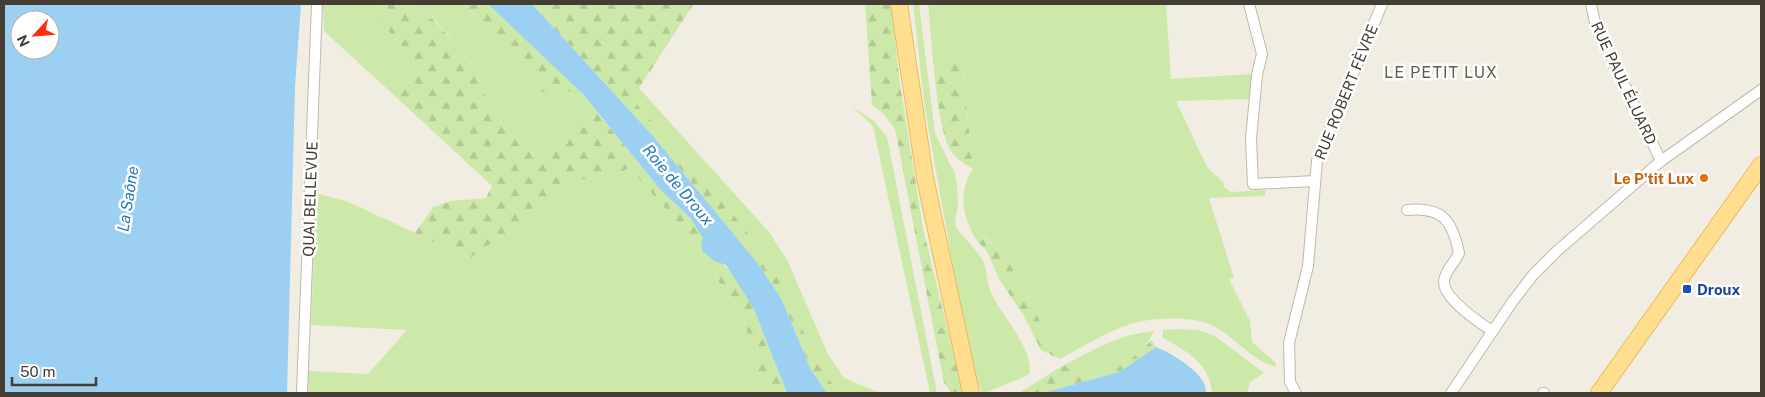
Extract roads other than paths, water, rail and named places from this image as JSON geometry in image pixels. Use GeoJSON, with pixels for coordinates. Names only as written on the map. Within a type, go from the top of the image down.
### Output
{"type":"FeatureCollection","features":[{"type":"Feature","properties":{"kind":"main road"},"geometry":{"type":"LineString","coordinates":[[899,4],[925,178],[970,390]]}},
{"type":"Feature","properties":{"kind":"main road"},"geometry":{"type":"LineString","coordinates":[[1599,393],[1761,166]]}},
{"type":"Feature","properties":{"kind":"street","name":"QUAI BELLEVUE"},"geometry":{"type":"LineString","coordinates":[[302,393],[317,4]]}},
{"type":"Feature","properties":{"kind":"street","name":"RUE ROBERT FÈVRE"},"geometry":{"type":"LineString","coordinates":[[1249,4],[1262,54],[1257,75],[1251,139],[1253,184],[1315,181]]}},
{"type":"Feature","properties":{"kind":"street","name":"RUE ROBERT FÈVRE"},"geometry":{"type":"LineString","coordinates":[[1296,393],[1290,382],[1289,343],[1308,266],[1317,161],[1382,4]]}},
{"type":"Feature","properties":{"kind":"street","name":"RUE PAUL ÉLUARD"},"geometry":{"type":"LineString","coordinates":[[1591,4],[1595,23],[1661,160]]}},
{"type":"Feature","properties":{"kind":"street"},"geometry":{"type":"LineString","coordinates":[[1450,393],[1533,275],[1557,251],[1661,160],[1761,90]]}},
{"type":"Feature","properties":{"kind":"street"},"geometry":{"type":"LineString","coordinates":[[1407,210],[1434,210],[1441,214],[1453,236],[1459,253],[1445,276],[1443,283],[1446,290],[1470,316],[1492,331]]}},
{"type":"Feature","properties":{"kind":"water","name":"La Saône"},"geometry":{"type":"Polygon","coordinates":[[[4,4],[301,4],[295,86],[287,393],[4,393],[4,4]]]}},
{"type":"Feature","properties":{"kind":"water","name":"Roie de Droux"},"geometry":{"type":"Polygon","coordinates":[[[488,4],[532,4],[653,136],[759,265],[782,300],[811,370],[827,393],[787,393],[754,309],[726,265],[714,261],[703,251],[701,245],[703,238],[691,219],[659,188],[583,94],[488,4]]]}},
{"type":"Feature","properties":{"kind":"water"},"geometry":{"type":"Polygon","coordinates":[[[1156,347],[1179,359],[1195,372],[1205,386],[1206,393],[1043,393],[1119,372],[1156,347]]]}},
{"type":"Feature","properties":{"kind":"place","name":"Le P'tit Lux"},"geometry":{"type":"Point","coordinates":[1704,178]}},
{"type":"Feature","properties":{"kind":"place","name":"Droux"},"geometry":{"type":"Point","coordinates":[1687,289]}},
{"type":"Feature","properties":{"kind":"district","name":"LE PETIT LUX"},"geometry":{"type":"Point","coordinates":[1441,72]}}]}
